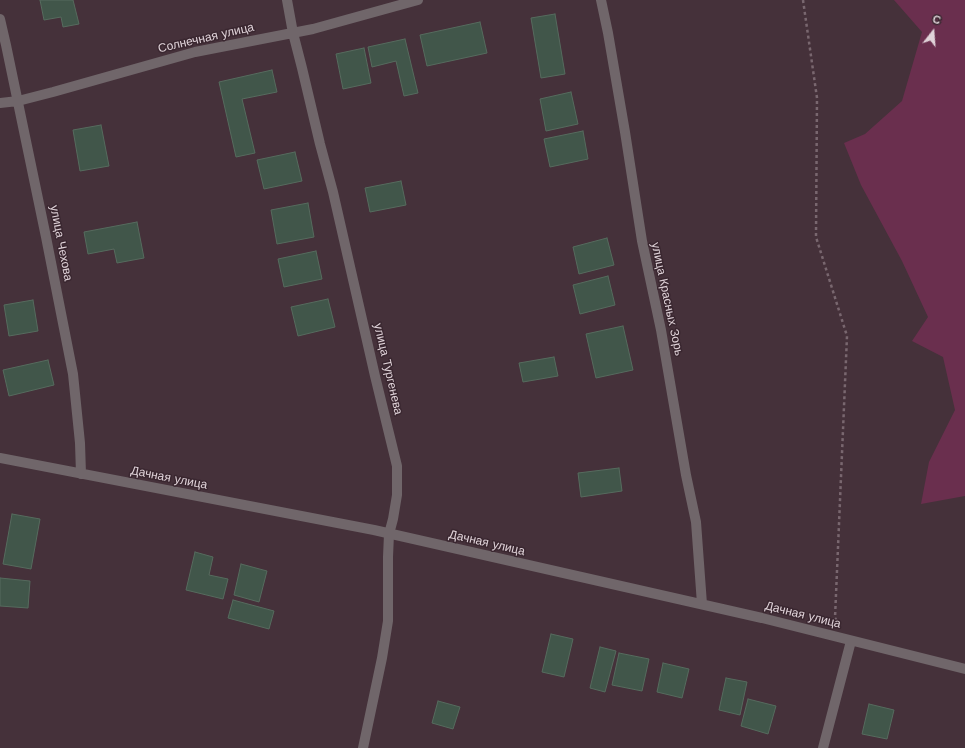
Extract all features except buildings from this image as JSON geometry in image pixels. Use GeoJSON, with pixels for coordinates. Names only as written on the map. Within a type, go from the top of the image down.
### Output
{"type":"FeatureCollection","features":[{"type":"Feature","properties":{"kind":"street","name":"улица Тургенева"},"geometry":{"type":"LineString","coordinates":[[287,0],[293,33],[333,192],[397,466],[397,495],[389,534],[388,621],[382,658],[363,748]]}},
{"type":"Feature","properties":{"kind":"street","name":"Солнечная улица"},"geometry":{"type":"LineString","coordinates":[[0,103],[18,101],[53,92],[195,52],[314,29],[418,0]]}},
{"type":"Feature","properties":{"kind":"street","name":"улица Красных Зорь"},"geometry":{"type":"LineString","coordinates":[[601,0],[642,241],[661,330],[686,475],[696,522],[702,604]]}},
{"type":"Feature","properties":{"kind":"street","name":"улица Чехова"},"geometry":{"type":"LineString","coordinates":[[0,19],[73,374],[80,442],[81,474]]}},
{"type":"Feature","properties":{"kind":"street","name":"Дачная улица"},"geometry":{"type":"LineString","coordinates":[[0,458],[389,534],[702,604],[965,669]]}},
{"type":"Feature","properties":{"kind":"street"},"geometry":{"type":"LineString","coordinates":[[823,748],[851,641]]}},
{"type":"Feature","properties":{"kind":"path"},"geometry":{"type":"LineString","coordinates":[[803,0],[817,98],[816,237],[847,336],[835,618],[851,641]]}},
{"type":"Feature","properties":{"kind":"shaded area"},"geometry":{"type":"Polygon","coordinates":[[[894,0],[965,0],[965,496],[921,504],[929,462],[955,410],[943,357],[912,341],[928,317],[902,261],[861,185],[844,143],[865,134],[902,101],[922,32],[894,0]]]}}]}
